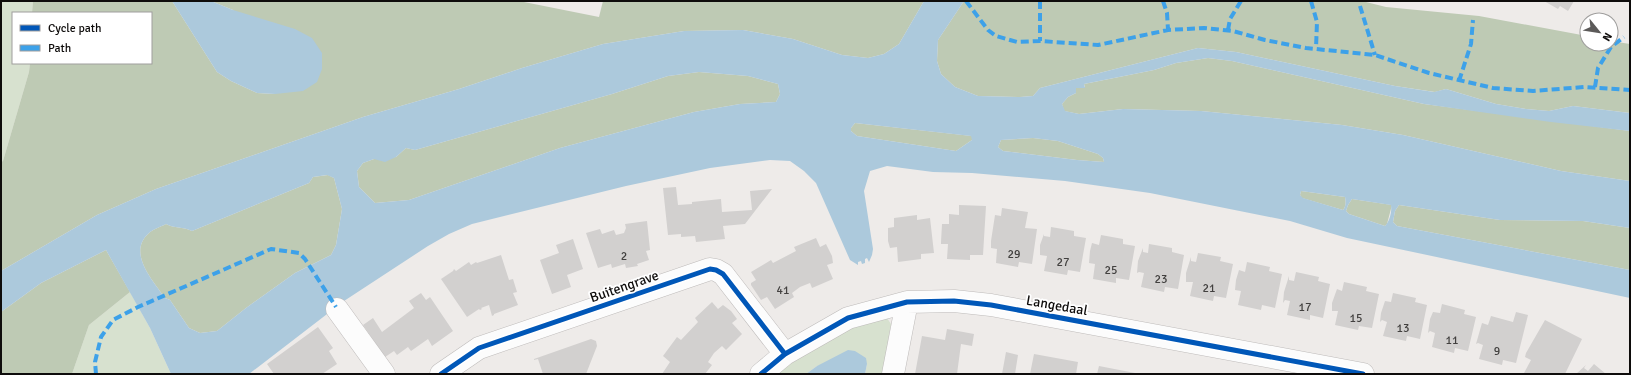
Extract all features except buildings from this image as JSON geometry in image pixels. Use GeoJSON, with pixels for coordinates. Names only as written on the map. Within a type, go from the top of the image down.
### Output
{"type":"FeatureCollection","features":[{"type":"Feature","properties":{"kind":"street","name":"Buitengrave"},"geometry":{"type":"LineString","coordinates":[[441,374],[479,348],[710,269],[716,270],[723,274],[786,354]]}},
{"type":"Feature","properties":{"kind":"street","name":"Langedaal"},"geometry":{"type":"LineString","coordinates":[[761,374],[786,354],[848,318],[908,302],[954,301],[991,305],[1363,374]]}},
{"type":"Feature","properties":{"kind":"street"},"geometry":{"type":"LineString","coordinates":[[893,374],[908,302]]}},
{"type":"Feature","properties":{"kind":"street"},"geometry":{"type":"LineString","coordinates":[[337,309],[384,374]]}},
{"type":"Feature","properties":{"kind":"green space"},"geometry":{"type":"Polygon","coordinates":[[[1,1],[33,1],[32,12],[12,12],[12,64],[30,64],[29,72],[3,161],[1,162],[1,1]]]}},
{"type":"Feature","properties":{"kind":"green space"},"geometry":{"type":"Polygon","coordinates":[[[33,1],[172,1],[217,72],[231,81],[257,93],[275,94],[233,10],[211,1],[519,1],[599,17],[603,1],[924,1],[899,44],[884,54],[868,58],[842,55],[793,39],[743,30],[684,31],[603,44],[363,117],[156,189],[97,215],[1,271],[1,162],[3,161],[29,72],[30,64],[152,64],[152,12],[32,12],[33,1]]]}},
{"type":"Feature","properties":{"kind":"green space"},"geometry":{"type":"Polygon","coordinates":[[[964,1],[1362,1],[1386,7],[1479,16],[1579,35],[1579,52],[1619,52],[1619,42],[1630,44],[1630,113],[1573,106],[1549,111],[1526,109],[1496,104],[1446,89],[1435,92],[1395,86],[1236,52],[1198,48],[1040,88],[1033,96],[978,96],[955,87],[941,74],[937,61],[938,40],[964,1]]]}},
{"type":"Feature","properties":{"kind":"green space"},"geometry":{"type":"Polygon","coordinates":[[[1208,58],[1232,61],[1424,104],[1630,131],[1630,181],[1561,171],[1403,135],[1342,125],[1201,111],[1123,109],[1079,114],[1064,111],[1062,104],[1068,97],[1076,93],[1076,88],[1085,87],[1084,84],[1154,70],[1176,63],[1208,58]]]}},
{"type":"Feature","properties":{"kind":"green space"},"geometry":{"type":"Polygon","coordinates":[[[699,72],[748,76],[778,84],[780,94],[776,102],[740,104],[694,112],[560,148],[409,200],[375,203],[359,187],[357,171],[363,163],[374,159],[396,157],[406,148],[415,150],[612,94],[668,76],[699,72]]]}},
{"type":"Feature","properties":{"kind":"green space"},"geometry":{"type":"Polygon","coordinates":[[[855,123],[972,136],[972,140],[956,151],[857,136],[851,131],[851,128],[855,123]]]}},
{"type":"Feature","properties":{"kind":"green space"},"geometry":{"type":"Polygon","coordinates":[[[1033,138],[1058,141],[1098,154],[1103,158],[1104,162],[1003,151],[998,147],[1001,140],[1033,138]]]}},
{"type":"Feature","properties":{"kind":"green space"},"geometry":{"type":"Polygon","coordinates":[[[328,175],[334,178],[342,209],[336,245],[331,255],[295,273],[217,331],[200,333],[189,328],[170,300],[165,298],[145,268],[141,259],[140,251],[142,243],[147,235],[153,230],[166,224],[192,231],[309,183],[313,177],[328,175]]]}},
{"type":"Feature","properties":{"kind":"green space"},"geometry":{"type":"Polygon","coordinates":[[[1301,191],[1345,197],[1345,207],[1343,210],[1302,198],[1300,195],[1301,191]]]}},
{"type":"Feature","properties":{"kind":"green space"},"geometry":{"type":"Polygon","coordinates":[[[1352,199],[1392,205],[1387,224],[1385,226],[1349,214],[1346,211],[1352,199]]]}},
{"type":"Feature","properties":{"kind":"green space"},"geometry":{"type":"Polygon","coordinates":[[[1399,205],[1500,220],[1583,221],[1630,228],[1630,270],[1397,226],[1393,222],[1395,211],[1399,205]]]}},
{"type":"Feature","properties":{"kind":"green space"},"geometry":{"type":"Polygon","coordinates":[[[106,250],[130,292],[89,325],[72,374],[1,374],[1,312],[41,283],[106,250]]]}},
{"type":"Feature","properties":{"kind":"green space"},"geometry":{"type":"Polygon","coordinates":[[[130,292],[150,328],[171,374],[72,374],[89,325],[130,292]]]}},
{"type":"Feature","properties":{"kind":"green space"},"geometry":{"type":"Polygon","coordinates":[[[887,318],[891,324],[883,374],[865,374],[867,364],[817,366],[806,374],[775,374],[795,356],[856,325],[887,318]]]}},
{"type":"Feature","properties":{"kind":"water"},"geometry":{"type":"Polygon","coordinates":[[[172,1],[211,1],[233,10],[295,29],[312,38],[322,53],[322,69],[317,82],[303,91],[275,94],[257,93],[231,81],[217,72],[172,1]]]}},
{"type":"Feature","properties":{"kind":"water"},"geometry":{"type":"Polygon","coordinates":[[[924,1],[964,1],[938,40],[937,61],[941,74],[955,87],[978,96],[1033,96],[1040,88],[1198,48],[1236,52],[1395,86],[1434,92],[1446,89],[1496,104],[1526,109],[1549,111],[1573,106],[1630,113],[1630,131],[1551,122],[1424,104],[1232,61],[1208,58],[1176,63],[1154,70],[1084,84],[1085,88],[1076,88],[1076,93],[1068,97],[1062,104],[1065,111],[1079,114],[1123,109],[1201,111],[1342,125],[1403,135],[1561,171],[1630,181],[1630,228],[1583,221],[1500,220],[1399,205],[1395,211],[1393,222],[1397,226],[1630,270],[1630,298],[1347,238],[1290,221],[1150,193],[1065,181],[972,173],[933,172],[887,166],[870,171],[864,191],[873,249],[869,262],[867,258],[865,259],[865,263],[862,264],[861,261],[858,262],[858,265],[850,260],[816,183],[804,171],[790,161],[770,160],[710,168],[626,186],[472,224],[449,234],[428,246],[344,301],[249,374],[171,374],[150,328],[106,250],[41,283],[1,312],[1,271],[97,215],[156,189],[363,117],[459,89],[522,68],[603,44],[684,31],[743,30],[793,39],[842,55],[868,58],[884,54],[899,44],[924,1]],[[699,72],[668,76],[612,94],[415,150],[406,148],[396,157],[385,162],[374,159],[363,163],[357,171],[359,187],[375,203],[409,200],[560,148],[694,112],[740,104],[776,102],[780,94],[778,84],[748,76],[699,72]],[[855,123],[851,128],[851,131],[857,136],[956,151],[972,140],[971,136],[855,123]],[[1033,138],[1001,140],[998,147],[1003,151],[1104,162],[1103,158],[1098,154],[1058,141],[1033,138]],[[327,175],[313,177],[309,183],[192,231],[166,224],[153,230],[147,235],[142,243],[140,251],[141,259],[145,268],[165,298],[170,300],[189,328],[200,333],[217,331],[295,273],[331,255],[336,245],[342,209],[334,178],[327,175]],[[1301,191],[1300,195],[1303,198],[1343,210],[1346,202],[1345,197],[1301,191]],[[1352,199],[1346,211],[1349,214],[1385,226],[1390,216],[1391,205],[1352,199]]]}},
{"type":"Feature","properties":{"kind":"water"},"geometry":{"type":"Polygon","coordinates":[[[848,350],[855,351],[866,358],[867,364],[865,374],[806,374],[817,366],[848,350]]]}},
{"type":"Feature","properties":{"kind":"marked path"},"geometry":{"type":"LineString","coordinates":[[966,1],[988,30],[996,36],[1017,42],[1040,41],[1098,45],[1168,30],[1204,28],[1233,31],[1265,40],[1306,48],[1375,55],[1429,73],[1493,88],[1533,91],[1584,87],[1630,90]]}},
{"type":"Feature","properties":{"kind":"marked path"},"geometry":{"type":"LineString","coordinates":[[1040,1],[1040,41]]}},
{"type":"Feature","properties":{"kind":"marked path"},"geometry":{"type":"LineString","coordinates":[[1163,1],[1167,13],[1168,30]]}},
{"type":"Feature","properties":{"kind":"marked path"},"geometry":{"type":"LineString","coordinates":[[1228,30],[1230,19],[1241,1]]}},
{"type":"Feature","properties":{"kind":"marked path"},"geometry":{"type":"LineString","coordinates":[[1311,1],[1317,22],[1316,48]]}},
{"type":"Feature","properties":{"kind":"marked path"},"geometry":{"type":"LineString","coordinates":[[1360,6],[1375,55]]}},
{"type":"Feature","properties":{"kind":"marked path"},"geometry":{"type":"LineString","coordinates":[[1459,81],[1471,44],[1473,20]]}},
{"type":"Feature","properties":{"kind":"marked path"},"geometry":{"type":"LineString","coordinates":[[1595,87],[1598,68],[1611,47],[1624,37]]}},
{"type":"Feature","properties":{"kind":"marked path"},"geometry":{"type":"LineString","coordinates":[[96,374],[95,362],[101,337],[113,320],[138,307],[271,249],[299,253],[305,259],[336,307]]}},
{"type":"Feature","properties":{"kind":"cycle path"},"geometry":{"type":"LineString","coordinates":[[441,374],[479,348],[710,269],[716,270],[723,274],[785,354]]}},
{"type":"Feature","properties":{"kind":"cycle path"},"geometry":{"type":"LineString","coordinates":[[761,374],[785,354],[848,318],[907,302],[954,301],[991,305],[1363,374]]}}]}
